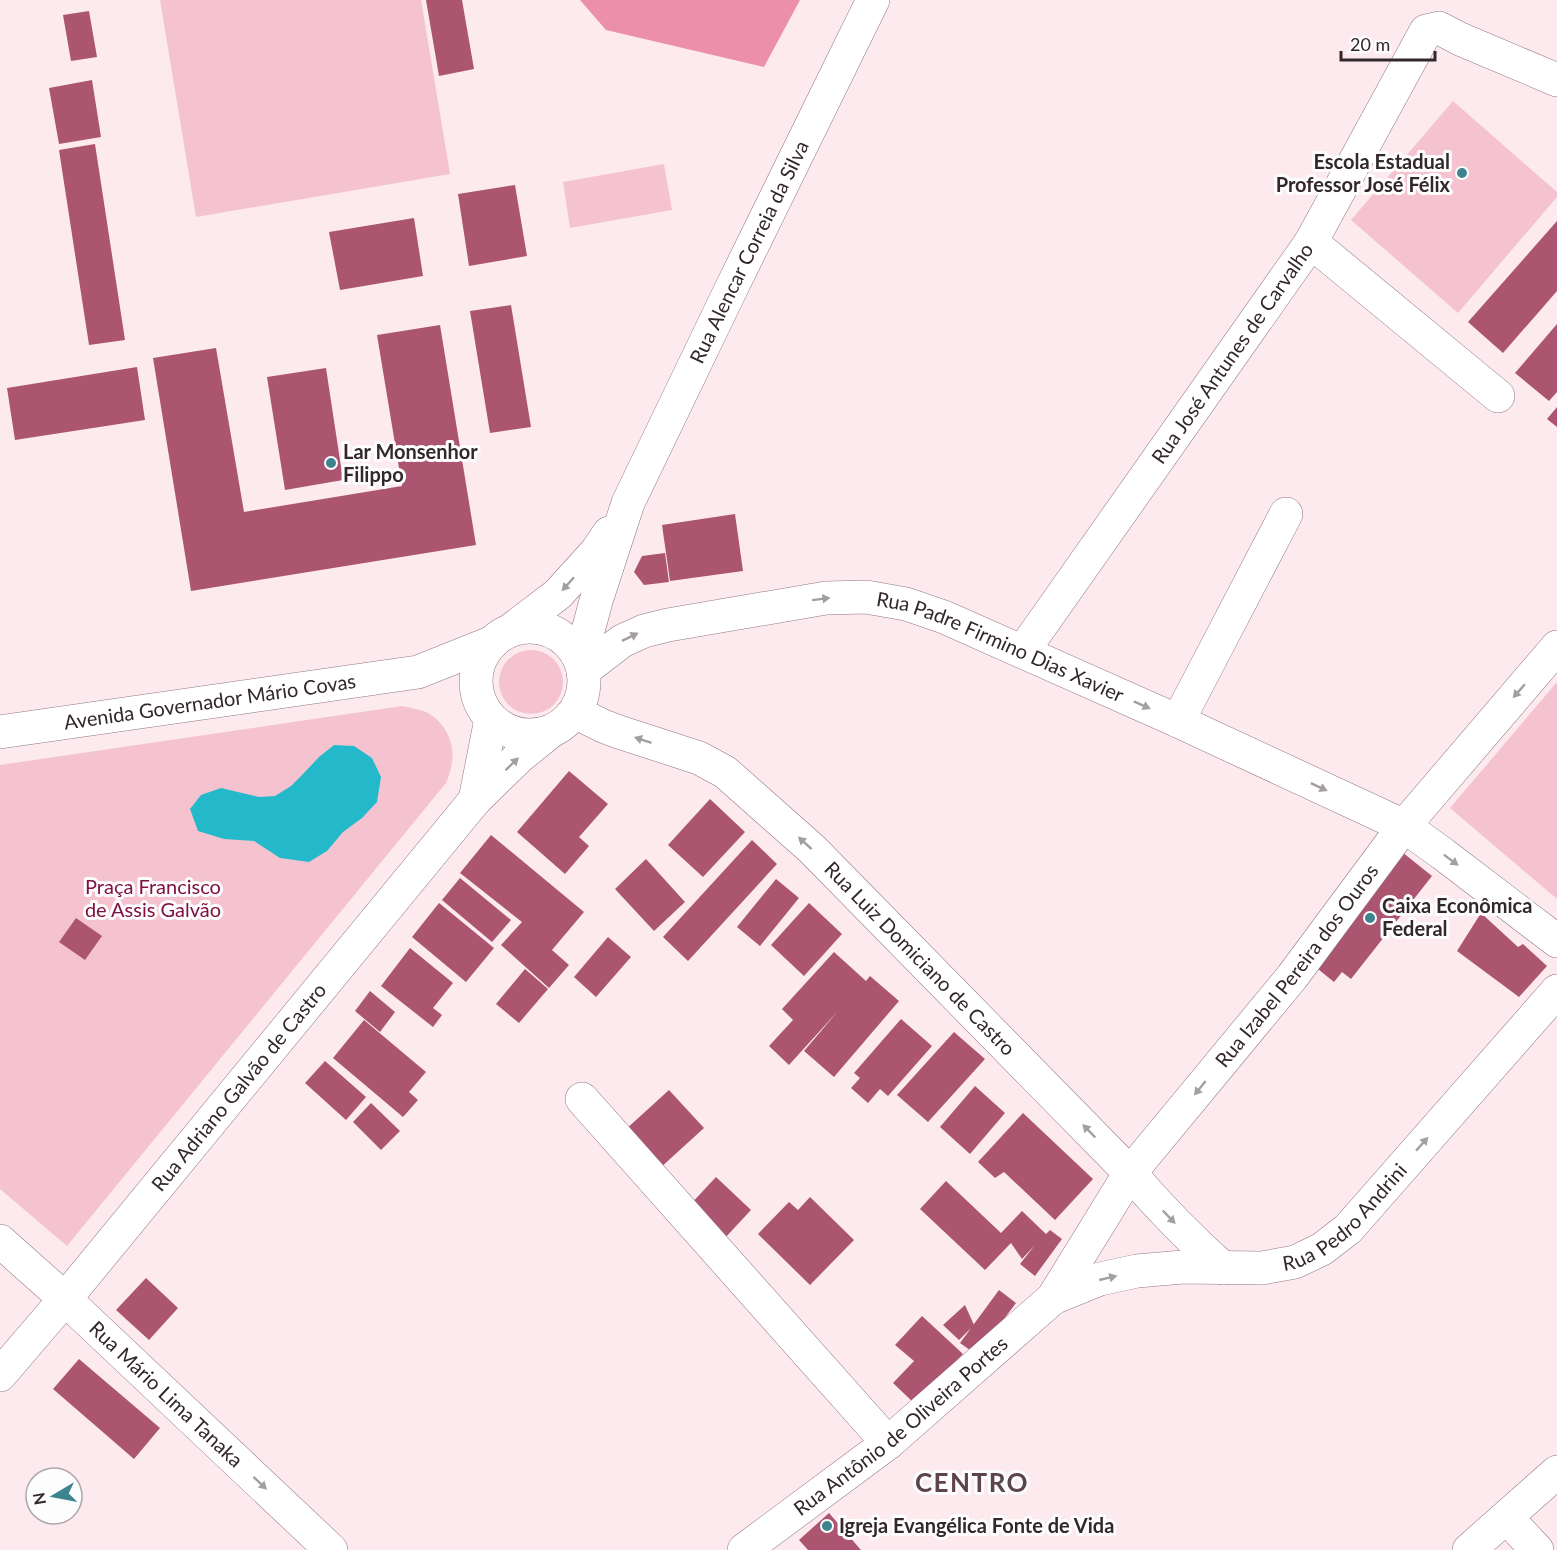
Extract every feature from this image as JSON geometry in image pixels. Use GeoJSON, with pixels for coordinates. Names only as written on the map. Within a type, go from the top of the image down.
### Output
{"type":"FeatureCollection","features":[{"type":"Feature","properties":{"kind":"street","name":"Rua Alencar Correia da Silva"},"geometry":{"type":"LineString","coordinates":[[582,666],[596,601],[628,504],[873,0]]}},
{"type":"Feature","properties":{"kind":"street","name":"Rua José Antunes de Carvalho"},"geometry":{"type":"LineString","coordinates":[[1023,651],[1311,242],[1426,31],[1438,28],[1557,80]]}},
{"type":"Feature","properties":{"kind":"street"},"geometry":{"type":"LineString","coordinates":[[1311,242],[1498,396]]}},
{"type":"Feature","properties":{"kind":"street","name":"Rua Alencar Correia da Silva"},"geometry":{"type":"LineString","coordinates":[[502,636],[558,594],[596,552],[628,504]]}},
{"type":"Feature","properties":{"kind":"street"},"geometry":{"type":"LineString","coordinates":[[1178,721],[1286,514]]}},
{"type":"Feature","properties":{"kind":"street","name":"Rua Padre Firmino Dias Xavier"},"geometry":{"type":"LineString","coordinates":[[582,666],[622,641],[644,631],[668,625],[826,597],[866,597],[906,604],[944,617],[1023,651],[1404,826],[1557,941]]}},
{"type":"Feature","properties":{"kind":"street"},"geometry":{"type":"LineString","coordinates":[[418,672],[445,683],[485,710],[504,729],[519,734],[534,735],[562,722],[582,698],[584,682],[582,666],[572,647],[559,635],[544,628],[527,627],[502,636],[483,655],[477,669],[476,686],[485,710]]}},
{"type":"Feature","properties":{"kind":"street","name":"Avenida Governador Mário Covas"},"geometry":{"type":"LineString","coordinates":[[0,732],[418,672],[502,636]]}},
{"type":"Feature","properties":{"kind":"street","name":"Rua Izabel Pereira dos Ouros"},"geometry":{"type":"LineString","coordinates":[[1053,1298],[1130,1173],[1292,977],[1404,826],[1557,647]]}},
{"type":"Feature","properties":{"kind":"street","name":"Rua Adriano Galvão de Castro"},"geometry":{"type":"LineString","coordinates":[[475,800],[485,710]]}},
{"type":"Feature","properties":{"kind":"street","name":"Rua Adriano Galvão de Castro"},"geometry":{"type":"LineString","coordinates":[[0,1375],[475,800],[519,757],[562,722]]}},
{"type":"Feature","properties":{"kind":"street","name":"Rua Luiz Domiciano de Castro"},"geometry":{"type":"LineString","coordinates":[[562,722],[603,726],[699,758],[725,772],[812,849],[1130,1173],[1166,1214],[1223,1268]]}},
{"type":"Feature","properties":{"kind":"street","name":"Rua Pedro Andrini"},"geometry":{"type":"LineString","coordinates":[[1053,1298],[1100,1279],[1137,1271],[1183,1267],[1262,1268],[1294,1262],[1323,1249],[1348,1229],[1557,991]]}},
{"type":"Feature","properties":{"kind":"street"},"geometry":{"type":"LineString","coordinates":[[582,1099],[888,1443]]}},
{"type":"Feature","properties":{"kind":"street","name":"Rua Mário Lima Tanaka"},"geometry":{"type":"LineString","coordinates":[[0,1241],[65,1299],[331,1550]]}},
{"type":"Feature","properties":{"kind":"street","name":"Rua Antônio de Oliveira Portes"},"geometry":{"type":"LineString","coordinates":[[744,1550],[888,1443],[1053,1298]]}},
{"type":"Feature","properties":{"kind":"street"},"geometry":{"type":"LineString","coordinates":[[1469,1550],[1557,1472]]}},
{"type":"Feature","properties":{"kind":"street"},"geometry":{"type":"LineString","coordinates":[[1507,1518],[1536,1550]]}},
{"type":"Feature","properties":{"kind":"green space"},"geometry":{"type":"Polygon","coordinates":[[[160,0],[421,0],[450,174],[196,217],[160,0]]]}},
{"type":"Feature","properties":{"kind":"green space"},"geometry":{"type":"Polygon","coordinates":[[[1453,101],[1557,192],[1557,197],[1458,313],[1351,220],[1453,101]]]}},
{"type":"Feature","properties":{"kind":"green space"},"geometry":{"type":"Polygon","coordinates":[[[664,164],[672,210],[570,228],[563,182],[664,164]]]}},
{"type":"Feature","properties":{"kind":"green space"},"geometry":{"type":"Polygon","coordinates":[[[531,650],[549,656],[557,664],[563,682],[557,700],[549,708],[531,714],[513,708],[505,700],[499,682],[505,664],[513,656],[531,650]]]}},
{"type":"Feature","properties":{"kind":"green space"},"geometry":{"type":"Polygon","coordinates":[[[1557,682],[1557,899],[1450,808],[1557,682]]]}},
{"type":"Feature","properties":{"kind":"green space","name":"Praça Francisco de Assis Galvão"},"geometry":{"type":"Polygon","coordinates":[[[402,706],[431,715],[448,735],[452,755],[451,769],[446,783],[67,1246],[0,1189],[0,765],[402,706]]]}},
{"type":"Feature","properties":{"kind":"shaded area"},"geometry":{"type":"Polygon","coordinates":[[[580,0],[800,0],[764,67],[606,30],[580,0]]]}},
{"type":"Feature","properties":{"kind":"water"},"geometry":{"type":"Polygon","coordinates":[[[334,745],[354,746],[372,758],[381,777],[377,802],[362,818],[343,832],[327,851],[309,862],[280,858],[254,841],[224,839],[198,831],[190,809],[201,795],[221,788],[259,797],[275,796],[291,786],[334,745]]]}},
{"type":"Feature","properties":{"kind":"building"},"geometry":{"type":"Polygon","coordinates":[[[426,0],[462,0],[474,69],[439,76],[426,0]]]}},
{"type":"Feature","properties":{"kind":"building"},"geometry":{"type":"Polygon","coordinates":[[[89,11],[97,57],[71,61],[63,15],[89,11]]]}},
{"type":"Feature","properties":{"kind":"building"},"geometry":{"type":"Polygon","coordinates":[[[92,80],[101,137],[59,144],[49,88],[92,80]]]}},
{"type":"Feature","properties":{"kind":"building"},"geometry":{"type":"Polygon","coordinates":[[[95,144],[125,340],[89,345],[59,150],[95,144]]]}},
{"type":"Feature","properties":{"kind":"building"},"geometry":{"type":"Polygon","coordinates":[[[515,185],[527,256],[469,266],[458,194],[515,185]]]}},
{"type":"Feature","properties":{"kind":"building"},"geometry":{"type":"Polygon","coordinates":[[[414,218],[423,276],[340,290],[329,232],[414,218]]]}},
{"type":"Feature","properties":{"kind":"building"},"geometry":{"type":"Polygon","coordinates":[[[1557,221],[1557,291],[1503,353],[1468,322],[1557,221]]]}},
{"type":"Feature","properties":{"kind":"building"},"geometry":{"type":"Polygon","coordinates":[[[511,305],[531,427],[490,433],[470,311],[511,305]]]}},
{"type":"Feature","properties":{"kind":"building"},"geometry":{"type":"Polygon","coordinates":[[[1557,324],[1557,392],[1549,401],[1515,373],[1557,324]]]}},
{"type":"Feature","properties":{"kind":"building"},"geometry":{"type":"Polygon","coordinates":[[[440,325],[476,545],[191,591],[153,358],[216,348],[244,512],[402,486],[377,335],[440,325]]]}},
{"type":"Feature","properties":{"kind":"building"},"geometry":{"type":"Polygon","coordinates":[[[137,367],[145,420],[15,440],[7,388],[137,367]]]}},
{"type":"Feature","properties":{"kind":"building"},"geometry":{"type":"Polygon","coordinates":[[[326,368],[343,480],[285,490],[267,377],[326,368]]]}},
{"type":"Feature","properties":{"kind":"building"},"geometry":{"type":"Polygon","coordinates":[[[1557,407],[1557,427],[1547,419],[1557,407]]]}},
{"type":"Feature","properties":{"kind":"building"},"geometry":{"type":"Polygon","coordinates":[[[735,514],[743,571],[670,581],[662,525],[735,514]]]}},
{"type":"Feature","properties":{"kind":"building"},"geometry":{"type":"Polygon","coordinates":[[[665,553],[669,582],[644,585],[634,572],[642,556],[665,553]]]}},
{"type":"Feature","properties":{"kind":"building"},"geometry":{"type":"Polygon","coordinates":[[[569,771],[608,804],[579,837],[589,846],[565,874],[517,832],[569,771]]]}},
{"type":"Feature","properties":{"kind":"building"},"geometry":{"type":"Polygon","coordinates":[[[710,799],[745,832],[703,877],[668,845],[710,799]]]}},
{"type":"Feature","properties":{"kind":"building"},"geometry":{"type":"Polygon","coordinates":[[[491,835],[584,912],[552,950],[569,965],[549,988],[501,945],[522,922],[460,873],[491,835]]]}},
{"type":"Feature","properties":{"kind":"building"},"geometry":{"type":"Polygon","coordinates":[[[752,840],[777,864],[688,961],[663,937],[752,840]]]}},
{"type":"Feature","properties":{"kind":"building","name":"Caixa Econômica Federal"},"geometry":{"type":"Polygon","coordinates":[[[1397,848],[1432,876],[1351,979],[1342,972],[1334,982],[1308,961],[1397,848]]]}},
{"type":"Feature","properties":{"kind":"building"},"geometry":{"type":"Polygon","coordinates":[[[646,859],[685,902],[654,931],[615,889],[646,859]]]}},
{"type":"Feature","properties":{"kind":"building"},"geometry":{"type":"Polygon","coordinates":[[[460,878],[511,920],[492,942],[442,900],[460,878]]]}},
{"type":"Feature","properties":{"kind":"building"},"geometry":{"type":"Polygon","coordinates":[[[776,879],[799,898],[760,946],[737,927],[776,879]]]}},
{"type":"Feature","properties":{"kind":"building"},"geometry":{"type":"Polygon","coordinates":[[[439,903],[494,948],[466,982],[412,937],[439,903]]]}},
{"type":"Feature","properties":{"kind":"building"},"geometry":{"type":"Polygon","coordinates":[[[809,903],[842,934],[804,976],[771,945],[809,903]]]}},
{"type":"Feature","properties":{"kind":"building"},"geometry":{"type":"Polygon","coordinates":[[[1481,913],[1518,947],[1523,944],[1547,966],[1519,997],[1457,951],[1481,913]]]}},
{"type":"Feature","properties":{"kind":"building"},"geometry":{"type":"Polygon","coordinates":[[[76,918],[102,936],[85,960],[59,942],[76,918]]]}},
{"type":"Feature","properties":{"kind":"building"},"geometry":{"type":"Polygon","coordinates":[[[608,937],[631,957],[596,997],[574,977],[608,937]]]}},
{"type":"Feature","properties":{"kind":"building"},"geometry":{"type":"Polygon","coordinates":[[[410,948],[453,983],[433,1008],[442,1015],[433,1027],[381,986],[410,948]]]}},
{"type":"Feature","properties":{"kind":"building"},"geometry":{"type":"Polygon","coordinates":[[[834,952],[866,981],[870,976],[899,1001],[834,1077],[804,1051],[838,1011],[789,1065],[769,1046],[793,1020],[782,1009],[834,952]]]}},
{"type":"Feature","properties":{"kind":"building"},"geometry":{"type":"Polygon","coordinates":[[[525,969],[548,989],[519,1023],[496,1004],[525,969]]]}},
{"type":"Feature","properties":{"kind":"building"},"geometry":{"type":"Polygon","coordinates":[[[370,991],[395,1012],[380,1032],[355,1011],[370,991]]]}},
{"type":"Feature","properties":{"kind":"building"},"geometry":{"type":"Polygon","coordinates":[[[901,1019],[932,1046],[888,1096],[880,1089],[868,1103],[851,1088],[860,1078],[854,1073],[901,1019]]]}},
{"type":"Feature","properties":{"kind":"building"},"geometry":{"type":"Polygon","coordinates":[[[364,1020],[426,1072],[409,1092],[418,1100],[403,1117],[333,1058],[364,1020]]]}},
{"type":"Feature","properties":{"kind":"building"},"geometry":{"type":"Polygon","coordinates":[[[954,1032],[985,1059],[928,1122],[897,1095],[954,1032]]]}},
{"type":"Feature","properties":{"kind":"building"},"geometry":{"type":"Polygon","coordinates":[[[325,1061],[366,1097],[346,1120],[305,1083],[325,1061]]]}},
{"type":"Feature","properties":{"kind":"building"},"geometry":{"type":"Polygon","coordinates":[[[975,1086],[1005,1113],[970,1154],[940,1127],[975,1086]]]}},
{"type":"Feature","properties":{"kind":"building"},"geometry":{"type":"Polygon","coordinates":[[[669,1090],[704,1128],[659,1169],[624,1131],[669,1090]]]}},
{"type":"Feature","properties":{"kind":"building"},"geometry":{"type":"Polygon","coordinates":[[[371,1103],[400,1131],[381,1150],[353,1122],[371,1103]]]}},
{"type":"Feature","properties":{"kind":"building"},"geometry":{"type":"Polygon","coordinates":[[[1023,1113],[1093,1179],[1055,1220],[1004,1172],[995,1178],[978,1162],[1023,1113]]]}},
{"type":"Feature","properties":{"kind":"building"},"geometry":{"type":"Polygon","coordinates":[[[716,1177],[751,1210],[724,1239],[688,1207],[716,1177]]]}},
{"type":"Feature","properties":{"kind":"building"},"geometry":{"type":"Polygon","coordinates":[[[946,1181],[1001,1233],[1022,1211],[1046,1234],[1050,1230],[1062,1239],[1035,1276],[1020,1264],[1035,1245],[1022,1259],[1011,1243],[985,1270],[920,1209],[946,1181]]]}},
{"type":"Feature","properties":{"kind":"building"},"geometry":{"type":"Polygon","coordinates":[[[810,1197],[854,1240],[810,1285],[758,1234],[789,1202],[798,1210],[810,1197]]]}},
{"type":"Feature","properties":{"kind":"building"},"geometry":{"type":"Polygon","coordinates":[[[146,1278],[178,1308],[149,1340],[116,1310],[146,1278]]]}},
{"type":"Feature","properties":{"kind":"building"},"geometry":{"type":"Polygon","coordinates":[[[999,1290],[1016,1303],[977,1355],[960,1343],[999,1290]]]}},
{"type":"Feature","properties":{"kind":"building"},"geometry":{"type":"Polygon","coordinates":[[[965,1305],[974,1325],[959,1340],[943,1325],[965,1305]]]}},
{"type":"Feature","properties":{"kind":"building"},"geometry":{"type":"Polygon","coordinates":[[[922,1316],[963,1354],[915,1404],[893,1383],[914,1361],[895,1345],[922,1316]]]}},
{"type":"Feature","properties":{"kind":"building"},"geometry":{"type":"Polygon","coordinates":[[[79,1359],[160,1428],[134,1459],[53,1389],[79,1359]]]}},
{"type":"Feature","properties":{"kind":"building","name":"Igreja Evangélica Fonte de Vida"},"geometry":{"type":"Polygon","coordinates":[[[829,1513],[861,1550],[808,1550],[799,1540],[829,1513]]]}},
{"type":"Feature","properties":{"kind":"place","name":"Escola Estadual Professor José Félix"},"geometry":{"type":"Point","coordinates":[1462,173]}},
{"type":"Feature","properties":{"kind":"place","name":"Lar Monsenhor Filippo"},"geometry":{"type":"Point","coordinates":[331,463]}},
{"type":"Feature","properties":{"kind":"place","name":"Caixa Econômica Federal"},"geometry":{"type":"Point","coordinates":[1370,918]}},
{"type":"Feature","properties":{"kind":"place","name":"Igreja Evangélica Fonte de Vida"},"geometry":{"type":"Point","coordinates":[827,1526]}},
{"type":"Feature","properties":{"kind":"district","name":"CENTRO"},"geometry":{"type":"Point","coordinates":[972,1483]}}]}
